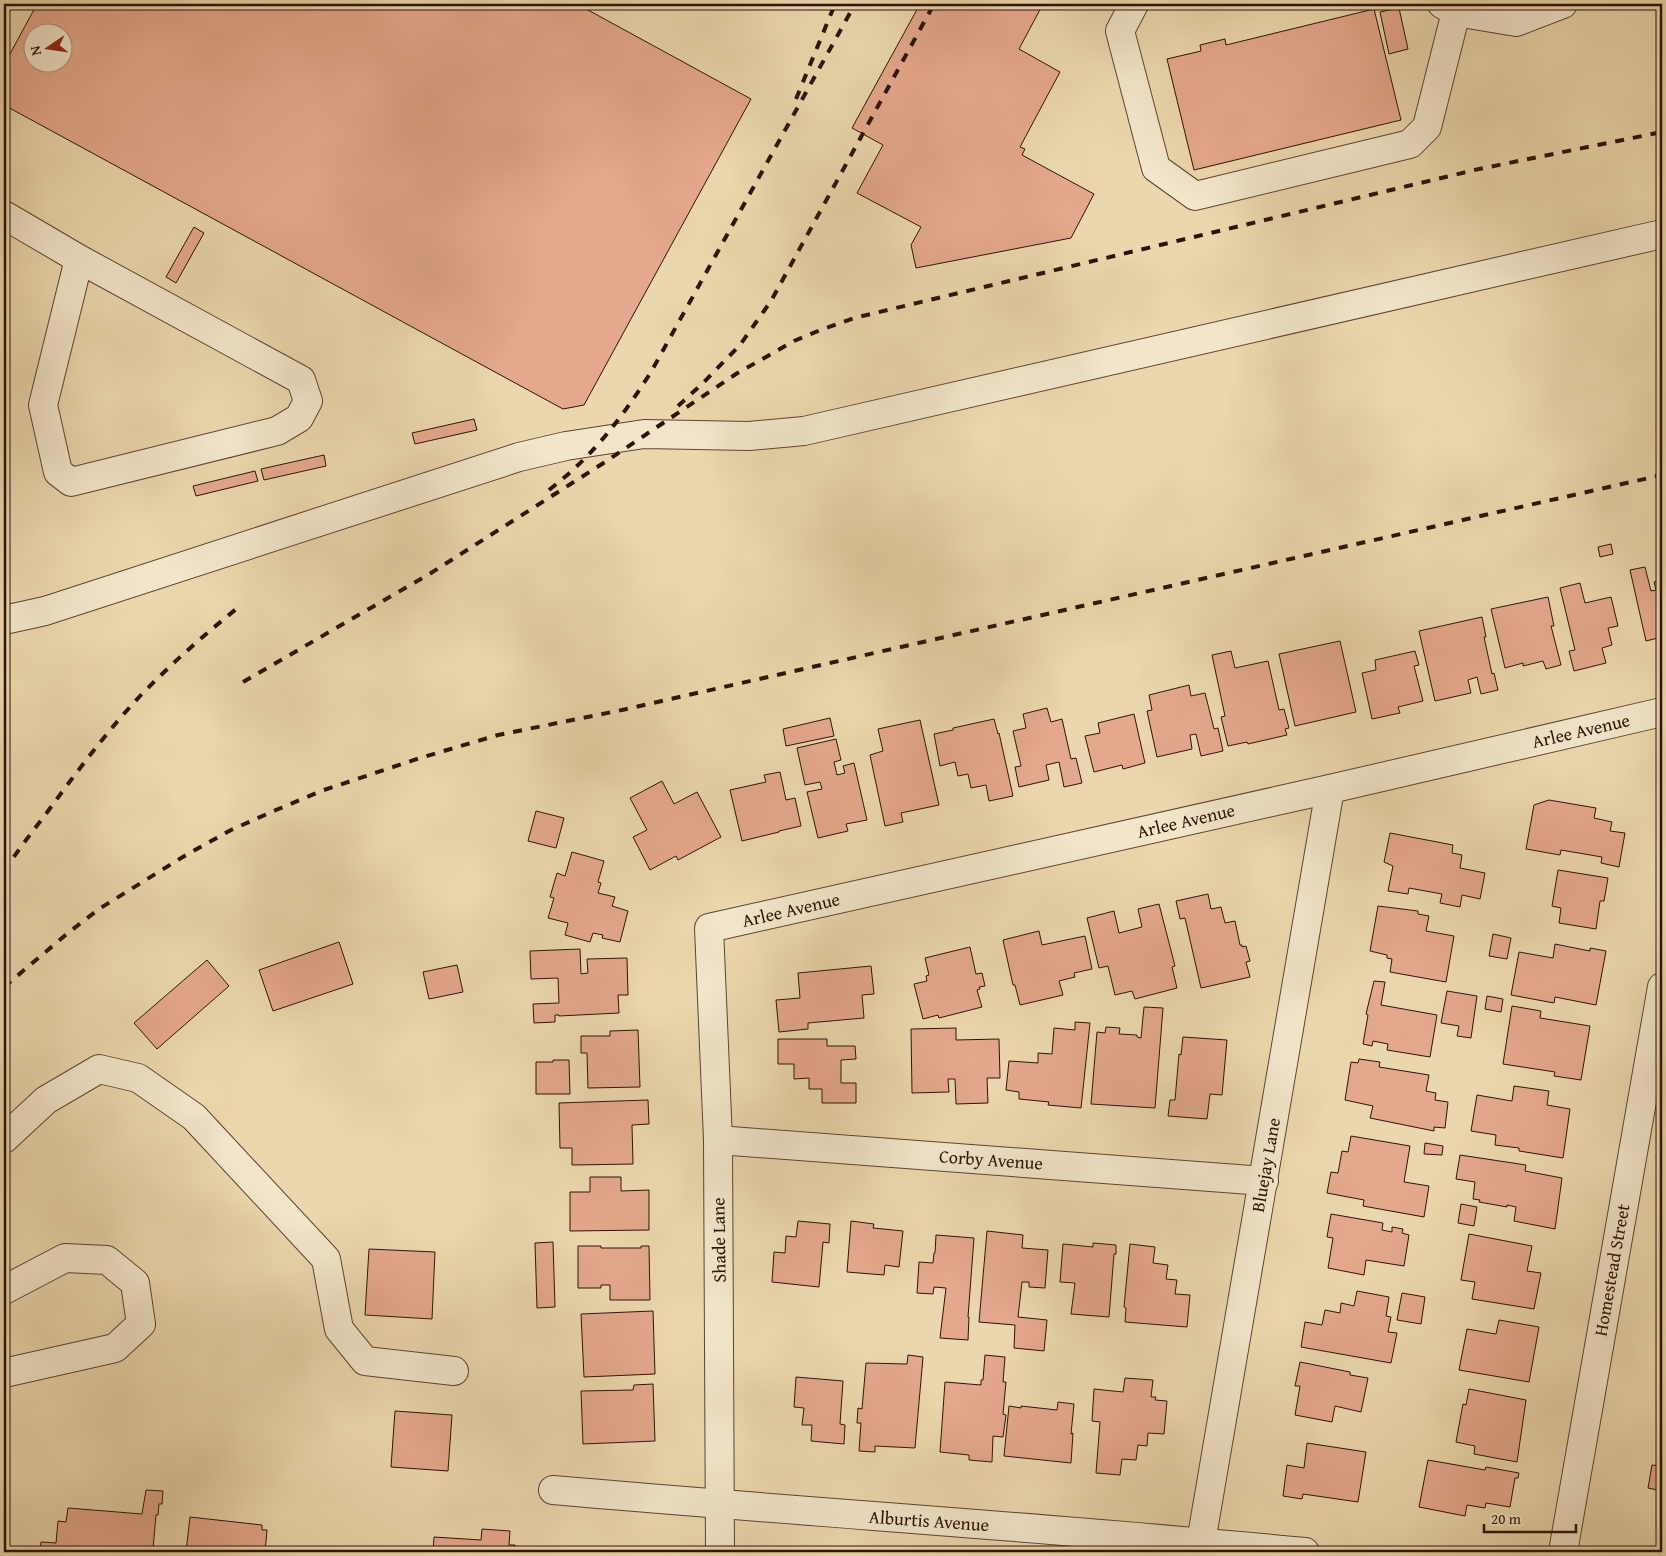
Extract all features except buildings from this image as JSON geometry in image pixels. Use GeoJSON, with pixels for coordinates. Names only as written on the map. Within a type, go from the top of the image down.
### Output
{"type":"FeatureCollection","features":[{"type":"Feature","properties":{"kind":"street"},"geometry":{"type":"LineString","coordinates":[[1134,4],[1120,31],[1156,168],[1194,196],[1410,144],[1427,127],[1449,8],[1516,22],[1563,4]]}},
{"type":"Feature","properties":{"kind":"street"},"geometry":{"type":"LineString","coordinates":[[4,215],[79,259],[301,380],[308,401],[299,418],[278,431],[71,482],[58,472],[43,405],[79,259]]}},
{"type":"Feature","properties":{"kind":"street"},"geometry":{"type":"LineString","coordinates":[[4,620],[45,611],[538,452],[644,434],[749,436],[804,431],[1662,234]]}},
{"type":"Feature","properties":{"kind":"street","name":"Arlee Avenue"},"geometry":{"type":"LineString","coordinates":[[709,928],[1330,789],[1662,712]]}},
{"type":"Feature","properties":{"kind":"street","name":"Bluejay Lane"},"geometry":{"type":"LineString","coordinates":[[1201,1542],[1330,789]]}},
{"type":"Feature","properties":{"kind":"street","name":"Shade Lane"},"geometry":{"type":"LineString","coordinates":[[709,928],[718,1140],[720,1552]]}},
{"type":"Feature","properties":{"kind":"street","name":"Homestead Street"},"geometry":{"type":"LineString","coordinates":[[1563,1552],[1662,987]]}},
{"type":"Feature","properties":{"kind":"street"},"geometry":{"type":"LineString","coordinates":[[4,1139],[46,1100],[100,1069],[138,1078],[194,1117],[326,1259],[339,1328],[365,1361],[454,1371]]}},
{"type":"Feature","properties":{"kind":"street","name":"Corby Avenue"},"geometry":{"type":"LineString","coordinates":[[718,1140],[1264,1181]]}},
{"type":"Feature","properties":{"kind":"street"},"geometry":{"type":"LineString","coordinates":[[4,1290],[65,1258],[107,1260],[135,1282],[141,1324],[115,1348],[4,1373]]}},
{"type":"Feature","properties":{"kind":"street","name":"Alburtis Avenue"},"geometry":{"type":"LineString","coordinates":[[553,1490],[1305,1552]]}},
{"type":"Feature","properties":{"kind":"railway"},"geometry":{"type":"LineString","coordinates":[[796,99],[835,4]]}},
{"type":"Feature","properties":{"kind":"railway"},"geometry":{"type":"LineString","coordinates":[[549,490],[580,463],[606,436],[651,372],[855,4]]}},
{"type":"Feature","properties":{"kind":"railway"},"geometry":{"type":"LineString","coordinates":[[678,406],[740,345],[771,301],[934,4]]}},
{"type":"Feature","properties":{"kind":"railway"},"geometry":{"type":"LineString","coordinates":[[243,682],[431,573],[602,464],[736,374],[794,341],[823,329],[854,318],[1479,169],[1662,132]]}},
{"type":"Feature","properties":{"kind":"railway"},"geometry":{"type":"LineString","coordinates":[[4,987],[99,909],[186,855],[231,830],[321,791],[420,758],[498,735],[622,710],[1662,475]]}},
{"type":"Feature","properties":{"kind":"railway"},"geometry":{"type":"LineString","coordinates":[[4,872],[83,764],[129,708],[177,660],[240,606]]}}]}
